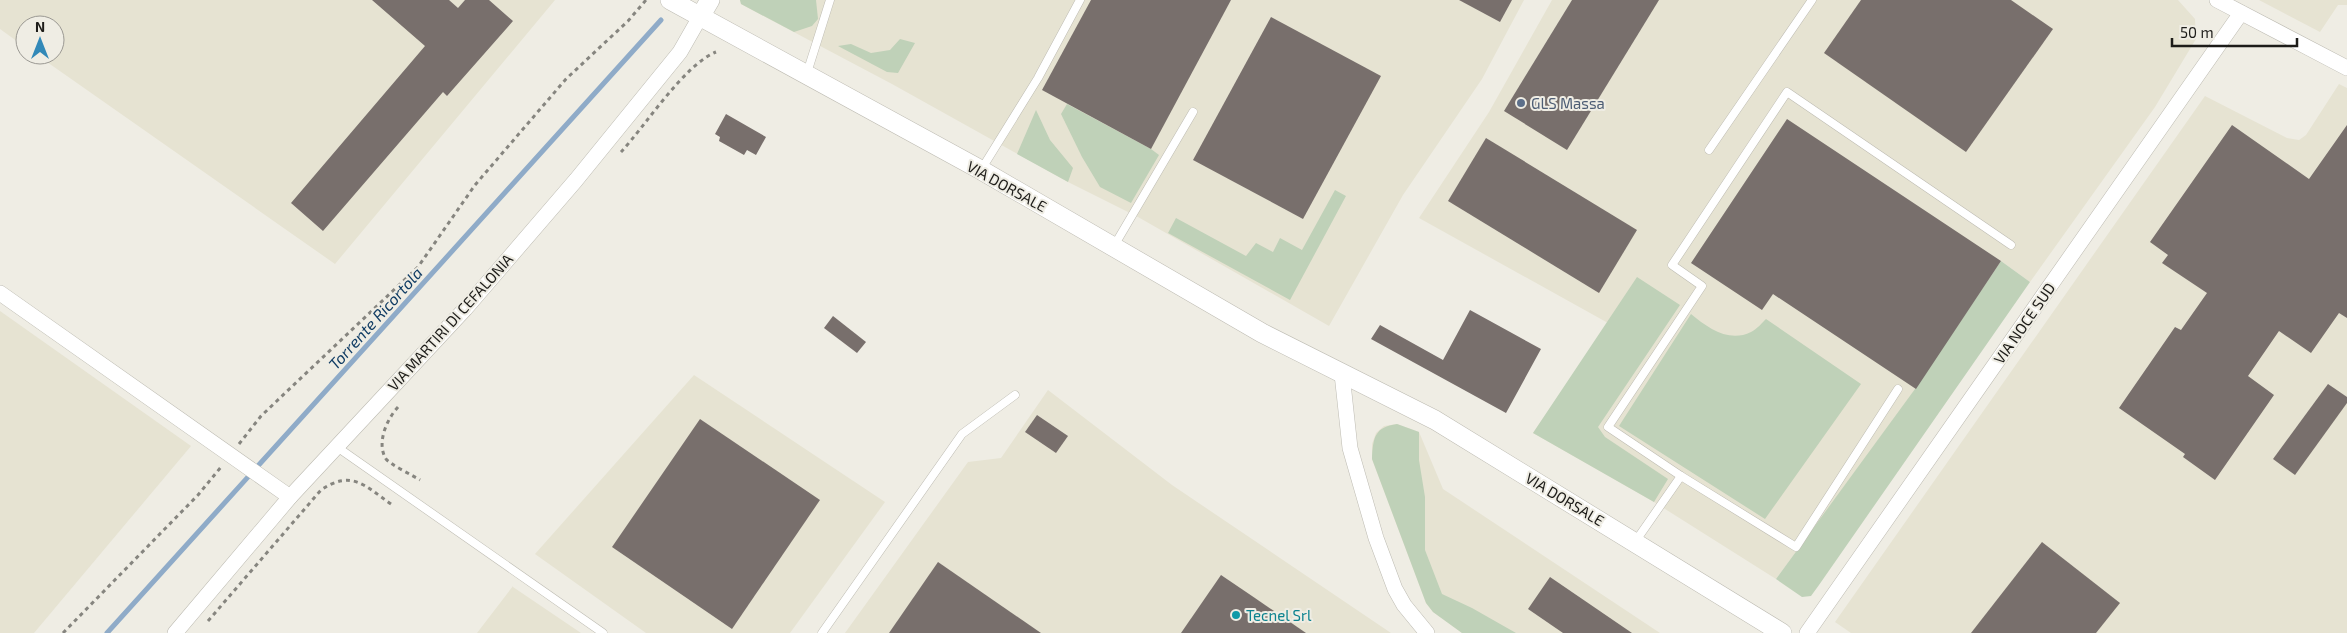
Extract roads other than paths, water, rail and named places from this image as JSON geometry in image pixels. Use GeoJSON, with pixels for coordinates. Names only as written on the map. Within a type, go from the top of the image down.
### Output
{"type":"FeatureCollection","features":[{"type":"Feature","properties":{"kind":"street","name":"VIA DORSALE"},"geometry":{"type":"LineString","coordinates":[[670,0],[980,170],[1262,332],[1435,420],[1782,633]]}},
{"type":"Feature","properties":{"kind":"street","name":"VIA MARTIRI DI CEFALONIA"},"geometry":{"type":"LineString","coordinates":[[175,633],[290,497],[464,309],[576,180],[680,52],[710,0]]}},
{"type":"Feature","properties":{"kind":"street"},"geometry":{"type":"LineString","coordinates":[[2217,0],[2347,68]]}},
{"type":"Feature","properties":{"kind":"street","name":"VIA NOCE SUD"},"geometry":{"type":"LineString","coordinates":[[1807,633],[2241,13]]}},
{"type":"Feature","properties":{"kind":"street"},"geometry":{"type":"LineString","coordinates":[[0,293],[290,497]]}},
{"type":"Feature","properties":{"kind":"street"},"geometry":{"type":"LineString","coordinates":[[1342,374],[1350,448],[1376,538],[1395,589],[1404,605],[1427,633]]}},
{"type":"Feature","properties":{"kind":"lane"},"geometry":{"type":"LineString","coordinates":[[806,75],[830,0]]}},
{"type":"Feature","properties":{"kind":"lane"},"geometry":{"type":"LineString","coordinates":[[980,170],[1038,78],[1080,0]]}},
{"type":"Feature","properties":{"kind":"lane"},"geometry":{"type":"LineString","coordinates":[[1709,150],[1812,0]]}},
{"type":"Feature","properties":{"kind":"lane"},"geometry":{"type":"LineString","coordinates":[[1898,389],[1796,547],[1681,476],[1608,428],[1702,286],[1672,265],[1787,92],[2011,244]]}},
{"type":"Feature","properties":{"kind":"lane"},"geometry":{"type":"LineString","coordinates":[[1114,246],[1193,112]]}},
{"type":"Feature","properties":{"kind":"lane"},"geometry":{"type":"LineString","coordinates":[[822,633],[962,434],[1015,395]]}},
{"type":"Feature","properties":{"kind":"lane"},"geometry":{"type":"LineString","coordinates":[[337,447],[603,633]]}},
{"type":"Feature","properties":{"kind":"lane"},"geometry":{"type":"LineString","coordinates":[[1635,542],[1681,476]]}},
{"type":"Feature","properties":{"kind":"waterway","name":"Torrente Ricortola"},"geometry":{"type":"LineString","coordinates":[[107,633],[661,20]]}},
{"type":"Feature","properties":{"kind":"place","name":"GLS Massa"},"geometry":{"type":"Point","coordinates":[1521,103]}},
{"type":"Feature","properties":{"kind":"place","name":"Tecnel Srl"},"geometry":{"type":"Point","coordinates":[1236,615]}}]}
